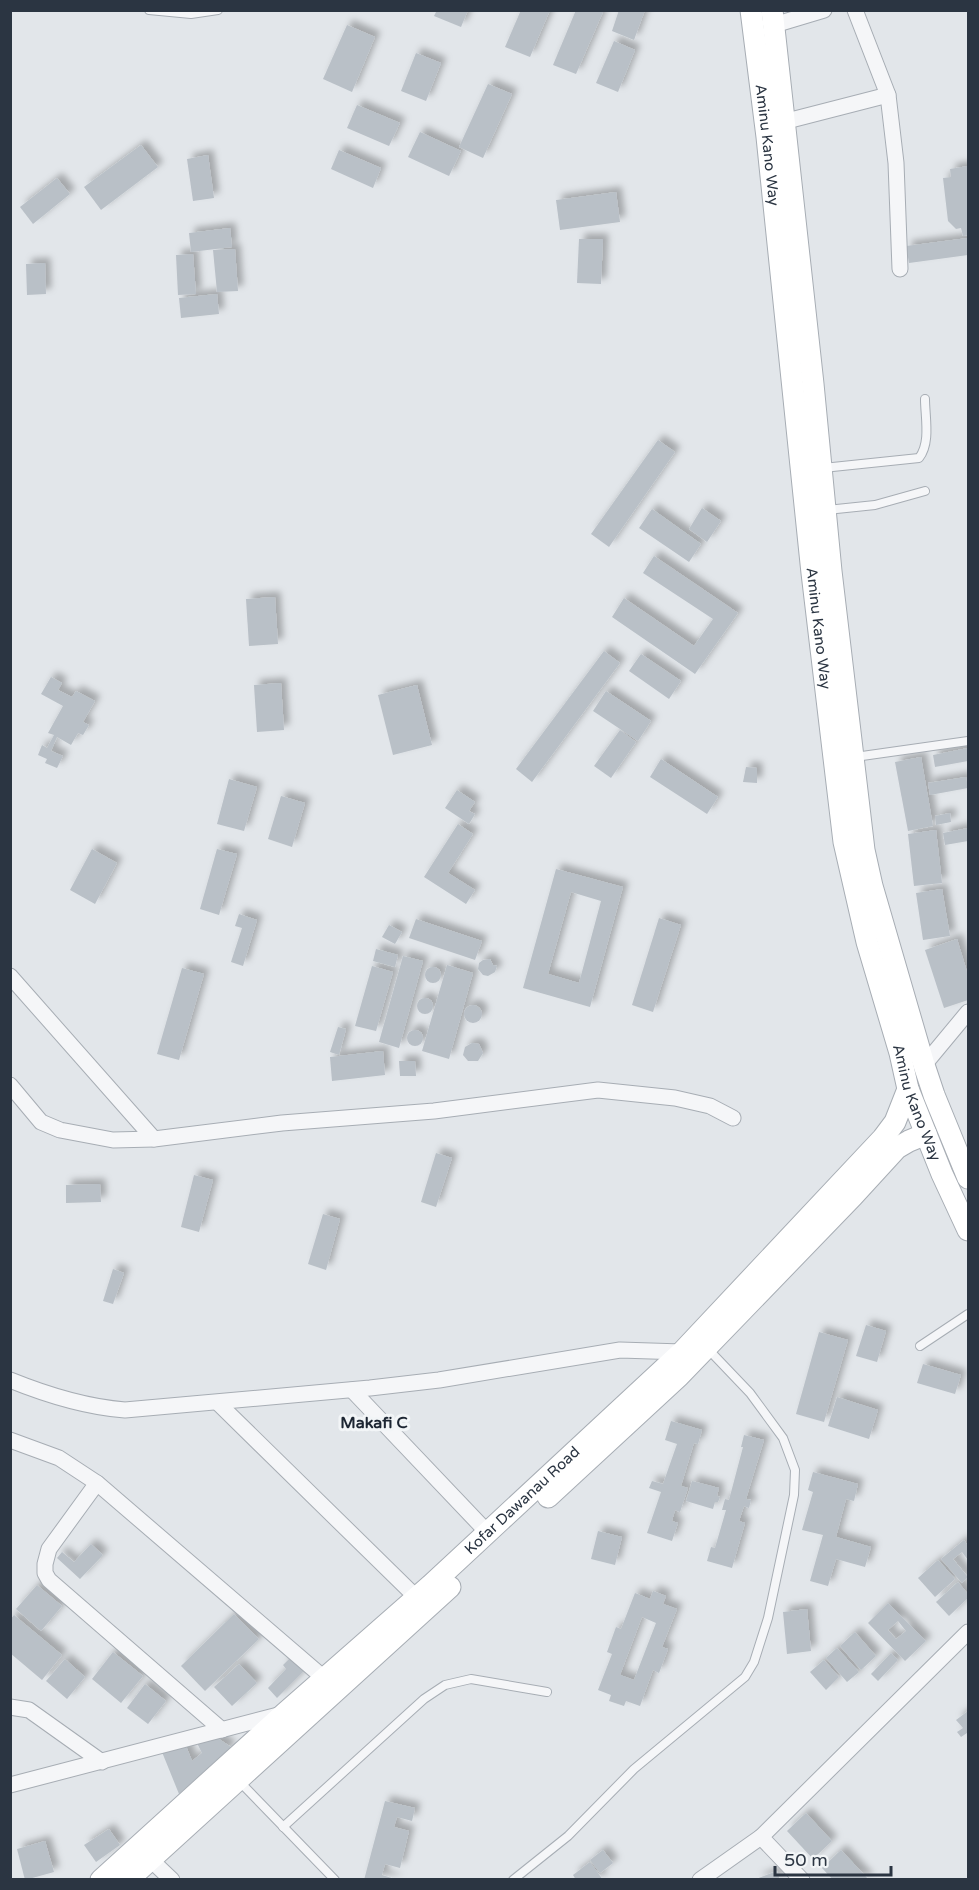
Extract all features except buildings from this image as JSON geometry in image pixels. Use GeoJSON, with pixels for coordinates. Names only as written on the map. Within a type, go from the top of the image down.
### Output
{"type":"FeatureCollection","features":[{"type":"Feature","properties":{"kind":"main road","name":"Aminu Kano Way"},"geometry":{"type":"LineString","coordinates":[[751,10],[778,240],[822,572],[853,757],[864,850],[872,886],[924,1065],[969,1178]]}},
{"type":"Feature","properties":{"kind":"main road","name":"Aminu Kano Way"},"geometry":{"type":"LineString","coordinates":[[773,18],[825,510],[822,572],[844,842],[864,932],[900,1053],[908,1089],[942,1174],[969,1230]]}},
{"type":"Feature","properties":{"kind":"main road","name":"Kofar Dawanau Road"},"geometry":{"type":"LineString","coordinates":[[101,1880],[285,1713],[417,1598],[682,1352],[883,1138],[895,1122],[908,1089]]}},
{"type":"Feature","properties":{"kind":"main road","name":"Kofar Dawanau Road"},"geometry":{"type":"LineString","coordinates":[[128,1880],[679,1376],[897,1149],[926,1134]]}},
{"type":"Feature","properties":{"kind":"street"},"geometry":{"type":"LineString","coordinates":[[773,18],[824,10]]}},
{"type":"Feature","properties":{"kind":"street"},"geometry":{"type":"LineString","coordinates":[[855,10],[888,95],[896,163],[900,269]]}},
{"type":"Feature","properties":{"kind":"street"},"geometry":{"type":"LineString","coordinates":[[783,122],[888,95]]}},
{"type":"Feature","properties":{"kind":"street"},"geometry":{"type":"LineString","coordinates":[[10,976],[154,1139]]}},
{"type":"Feature","properties":{"kind":"street"},"geometry":{"type":"LineString","coordinates":[[924,1065],[969,1012]]}},
{"type":"Feature","properties":{"kind":"street"},"geometry":{"type":"LineString","coordinates":[[10,1085],[41,1122],[60,1130],[113,1140],[154,1139],[282,1123],[435,1111],[598,1090],[675,1098],[710,1106],[733,1118]]}},
{"type":"Feature","properties":{"kind":"street"},"geometry":{"type":"LineString","coordinates":[[10,1380],[39,1392],[101,1408],[125,1410],[218,1403],[439,1380],[620,1350],[682,1352]]}},
{"type":"Feature","properties":{"kind":"street"},"geometry":{"type":"LineString","coordinates":[[352,1390],[488,1533]]}},
{"type":"Feature","properties":{"kind":"street"},"geometry":{"type":"LineString","coordinates":[[218,1403],[417,1598]]}},
{"type":"Feature","properties":{"kind":"street"},"geometry":{"type":"LineString","coordinates":[[10,1440],[59,1458],[97,1483],[325,1679]]}},
{"type":"Feature","properties":{"kind":"street"},"geometry":{"type":"LineString","coordinates":[[97,1483],[49,1549],[45,1573],[49,1580],[222,1730]]}},
{"type":"Feature","properties":{"kind":"street"},"geometry":{"type":"LineString","coordinates":[[700,1880],[761,1837],[969,1632]]}},
{"type":"Feature","properties":{"kind":"street"},"geometry":{"type":"LineString","coordinates":[[10,1707],[29,1710],[102,1762]]}},
{"type":"Feature","properties":{"kind":"street"},"geometry":{"type":"LineString","coordinates":[[10,1785],[285,1713]]}},
{"type":"Feature","properties":{"kind":"street"},"geometry":{"type":"LineString","coordinates":[[761,1837],[802,1880]]}},
{"type":"Feature","properties":{"kind":"street"},"geometry":{"type":"LineString","coordinates":[[151,1860],[172,1880]]}},
{"type":"Feature","properties":{"kind":"lane"},"geometry":{"type":"LineString","coordinates":[[148,10],[191,14],[218,10]]}},
{"type":"Feature","properties":{"kind":"lane"},"geometry":{"type":"LineString","coordinates":[[821,468],[919,458],[924,452],[925,444],[925,399]]}},
{"type":"Feature","properties":{"kind":"lane"},"geometry":{"type":"LineString","coordinates":[[825,510],[875,505],[925,491]]}},
{"type":"Feature","properties":{"kind":"lane"},"geometry":{"type":"LineString","coordinates":[[853,757],[969,741]]}},
{"type":"Feature","properties":{"kind":"lane"},"geometry":{"type":"LineString","coordinates":[[920,1346],[969,1314]]}},
{"type":"Feature","properties":{"kind":"lane"},"geometry":{"type":"LineString","coordinates":[[513,1880],[568,1836],[634,1769],[745,1677],[754,1662],[768,1618],[794,1495],[795,1470],[783,1438],[750,1393],[706,1348]]}},
{"type":"Feature","properties":{"kind":"lane"},"geometry":{"type":"LineString","coordinates":[[283,1827],[424,1699],[445,1685],[471,1679],[547,1692]]}},
{"type":"Feature","properties":{"kind":"lane"},"geometry":{"type":"LineString","coordinates":[[238,1780],[335,1880]]}},
{"type":"Feature","properties":{"kind":"district","name":"Makafi C"},"geometry":{"type":"Point","coordinates":[374,1423]}}]}
